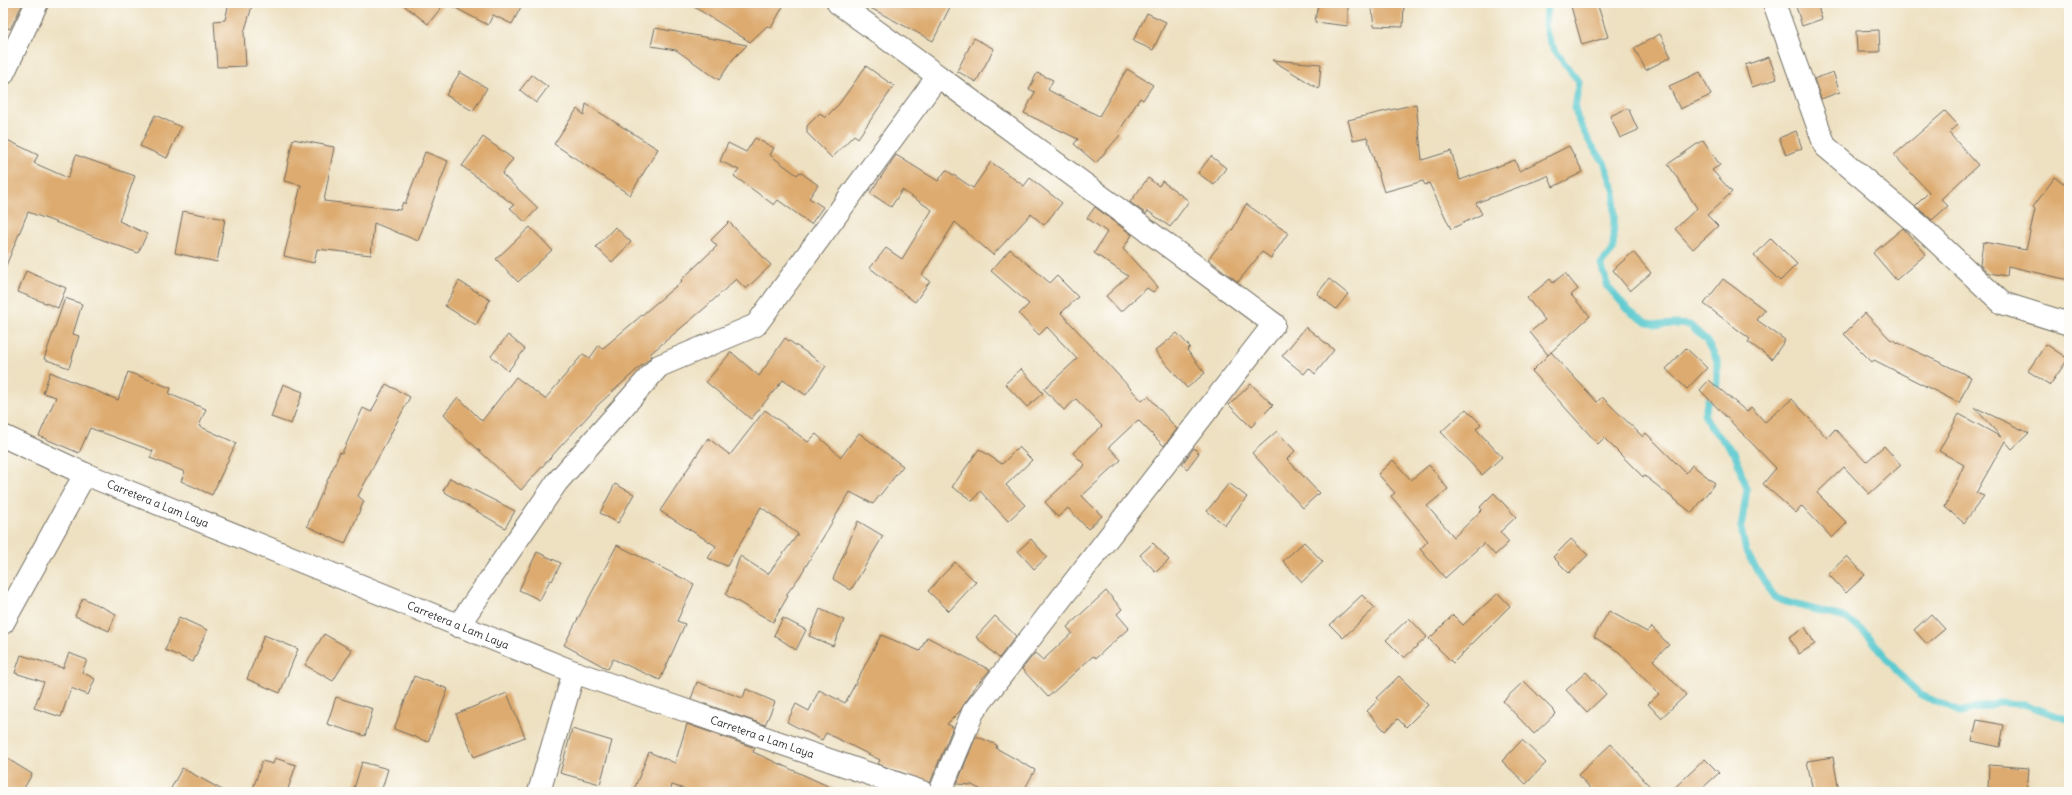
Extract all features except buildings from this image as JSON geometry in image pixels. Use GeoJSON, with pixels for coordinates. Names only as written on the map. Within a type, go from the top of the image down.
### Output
{"type":"FeatureCollection","features":[{"type":"Feature","properties":{"kind":"street"},"geometry":{"type":"LineString","coordinates":[[3,74],[37,3]]}},
{"type":"Feature","properties":{"kind":"street"},"geometry":{"type":"LineString","coordinates":[[838,3],[1274,324],[973,712],[940,792]]}},
{"type":"Feature","properties":{"kind":"street"},"geometry":{"type":"LineString","coordinates":[[1774,3],[1825,146],[1921,227],[2002,303],[2069,324]]}},
{"type":"Feature","properties":{"kind":"street"},"geometry":{"type":"LineString","coordinates":[[458,626],[557,482],[659,366],[756,325],[938,76]]}},
{"type":"Feature","properties":{"kind":"street","name":"Carretera a Lam Laya"},"geometry":{"type":"LineString","coordinates":[[3,436],[85,474],[574,672],[922,792]]}},
{"type":"Feature","properties":{"kind":"street"},"geometry":{"type":"LineString","coordinates":[[3,623],[85,474]]}},
{"type":"Feature","properties":{"kind":"street"},"geometry":{"type":"LineString","coordinates":[[540,792],[574,672]]}},
{"type":"Feature","properties":{"kind":"waterway"},"geometry":{"type":"LineString","coordinates":[[1551,3],[1546,14],[1545,24],[1547,35],[1558,55],[1579,82],[1575,108],[1578,120],[1590,143],[1604,162],[1615,192],[1613,250],[1601,264],[1608,287],[1630,312],[1648,323],[1661,325],[1690,325],[1706,340],[1717,360],[1717,384],[1709,397],[1704,414],[1711,427],[1735,454],[1747,489],[1741,528],[1746,552],[1774,597],[1786,602],[1846,618],[1868,635],[1900,675],[1921,695],[1960,712],[1998,703],[2024,704],[2069,720]]}}]}
